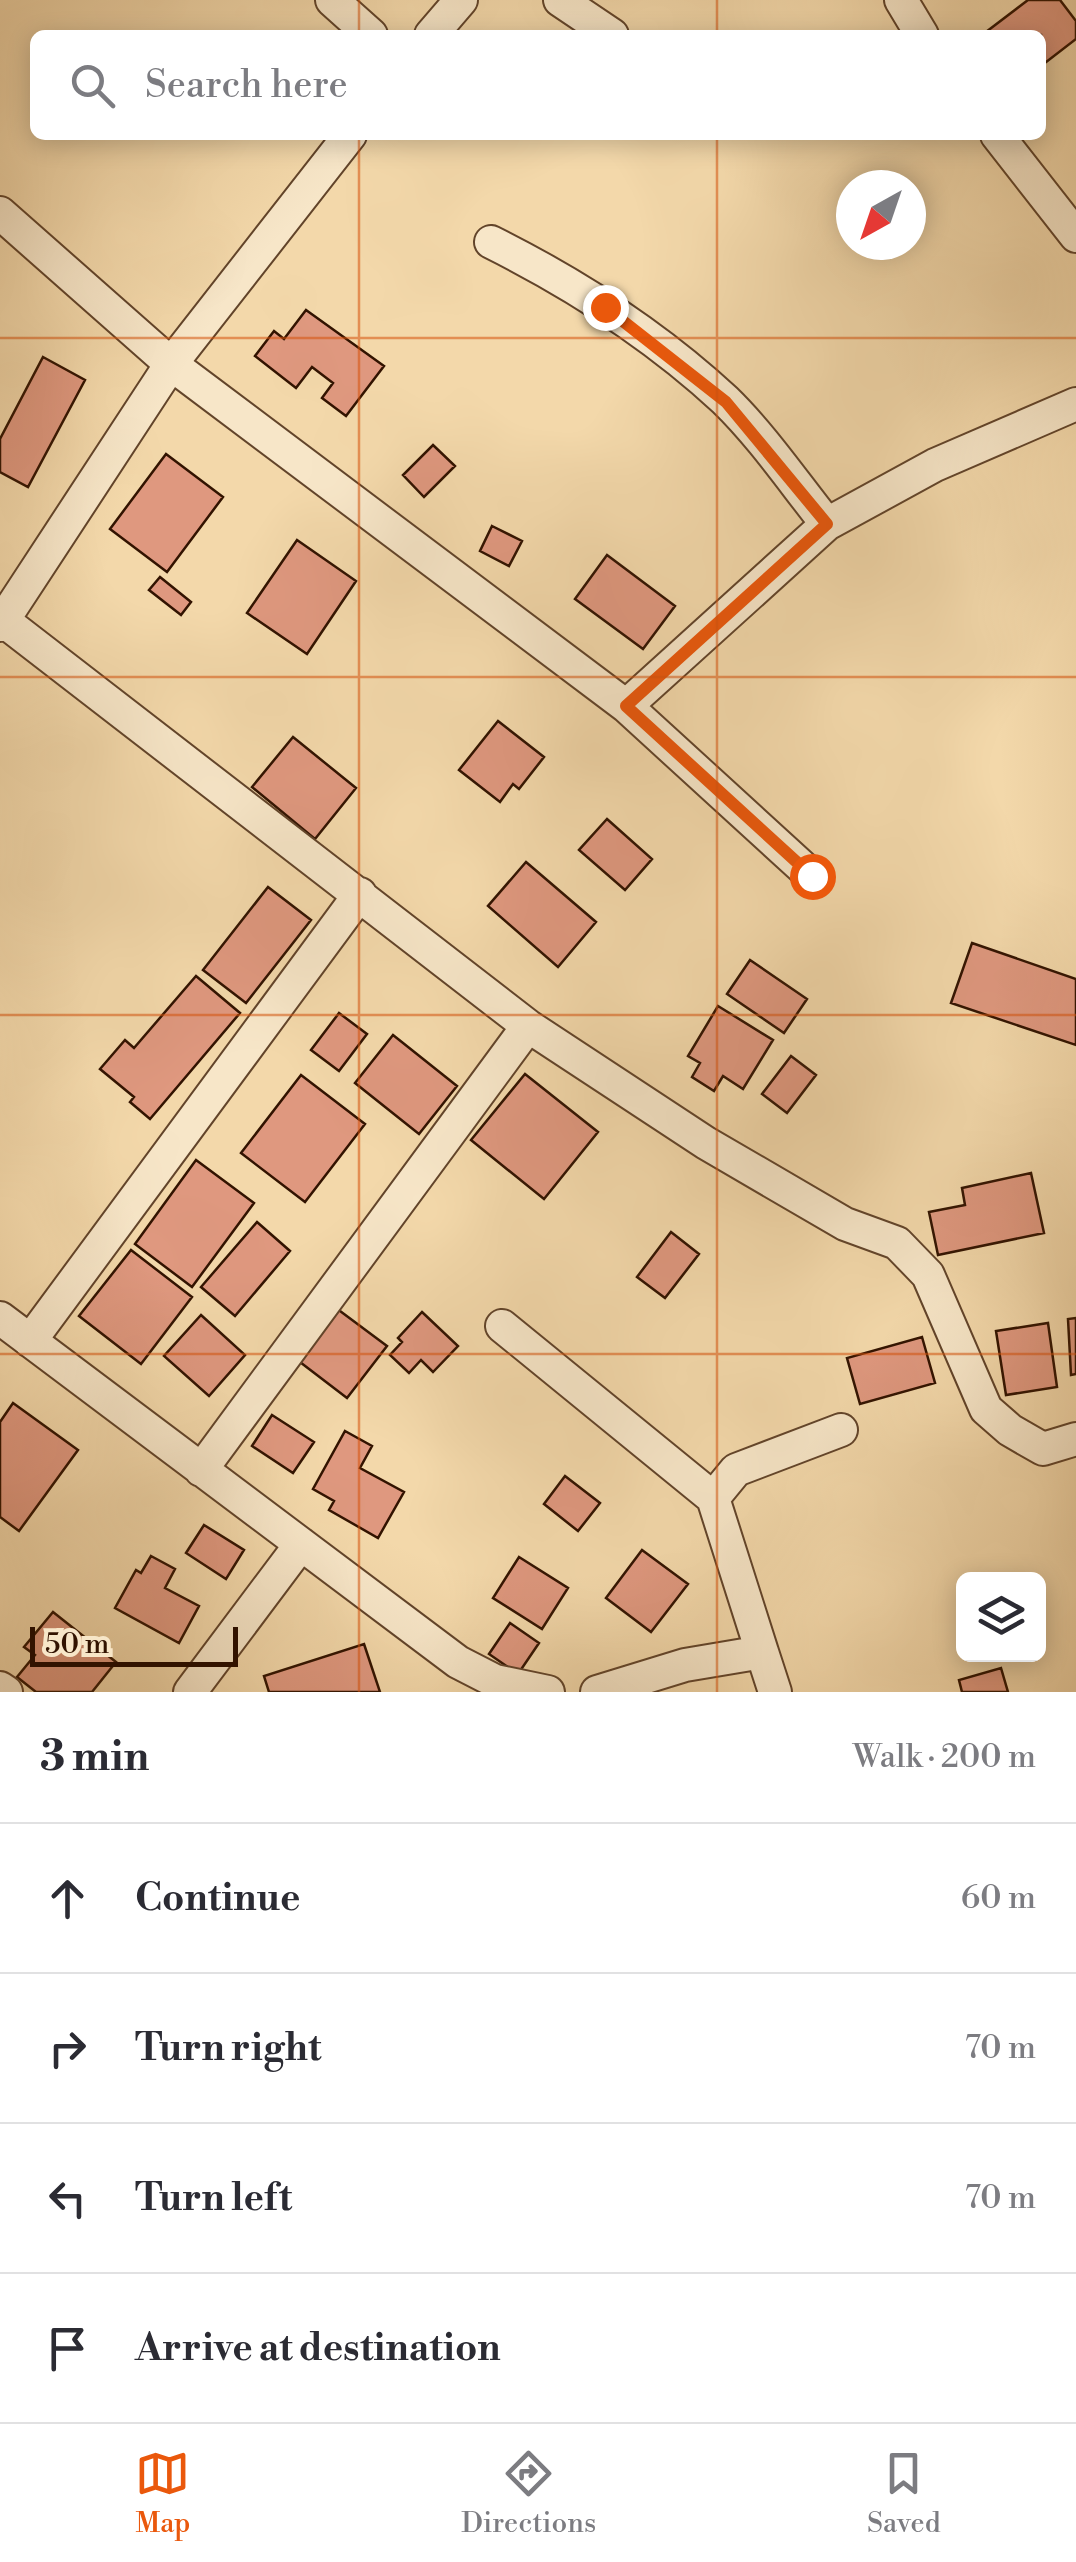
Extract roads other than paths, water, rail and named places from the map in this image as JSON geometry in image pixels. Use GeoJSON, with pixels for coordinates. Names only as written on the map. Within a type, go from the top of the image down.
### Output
{"type":"FeatureCollection","features":[{"type":"Feature","properties":{"kind":"street"},"geometry":{"type":"LineString","coordinates":[[332,0],[366,30]]}},
{"type":"Feature","properties":{"kind":"street"},"geometry":{"type":"LineString","coordinates":[[435,30],[461,0]]}},
{"type":"Feature","properties":{"kind":"street"},"geometry":{"type":"LineString","coordinates":[[560,0],[605,30]]}},
{"type":"Feature","properties":{"kind":"street"},"geometry":{"type":"LineString","coordinates":[[901,0],[919,30]]}},
{"type":"Feature","properties":{"kind":"street"},"geometry":{"type":"LineString","coordinates":[[346,140],[171,364],[1,621],[528,1026],[706,1143],[846,1224],[897,1243],[928,1275],[986,1409],[1010,1430],[1043,1449],[1076,1439]]}},
{"type":"Feature","properties":{"kind":"street"},"geometry":{"type":"LineString","coordinates":[[1002,140],[1076,236]]}},
{"type":"Feature","properties":{"kind":"street"},"geometry":{"type":"LineString","coordinates":[[0,213],[171,364],[626,706],[812,876]]}},
{"type":"Feature","properties":{"kind":"street"},"geometry":{"type":"LineString","coordinates":[[492,242],[561,277],[698,378],[726,402],[827,524]]}},
{"type":"Feature","properties":{"kind":"street"},"geometry":{"type":"LineString","coordinates":[[626,706],[827,524],[935,465],[1076,404]]}},
{"type":"Feature","properties":{"kind":"street"},"geometry":{"type":"LineString","coordinates":[[30,1340],[360,894]]}},
{"type":"Feature","properties":{"kind":"street"},"geometry":{"type":"LineString","coordinates":[[202,1470],[528,1026]]}},
{"type":"Feature","properties":{"kind":"street"},"geometry":{"type":"LineString","coordinates":[[0,1318],[489,1686],[548,1692]]}},
{"type":"Feature","properties":{"kind":"street"},"geometry":{"type":"LineString","coordinates":[[502,1326],[713,1498],[776,1692]]}},
{"type":"Feature","properties":{"kind":"street"},"geometry":{"type":"LineString","coordinates":[[713,1498],[736,1470],[841,1430]]}},
{"type":"Feature","properties":{"kind":"street"},"geometry":{"type":"LineString","coordinates":[[190,1692],[302,1544]]}},
{"type":"Feature","properties":{"kind":"street"},"geometry":{"type":"LineString","coordinates":[[598,1692],[685,1666],[762,1652]]}}]}
